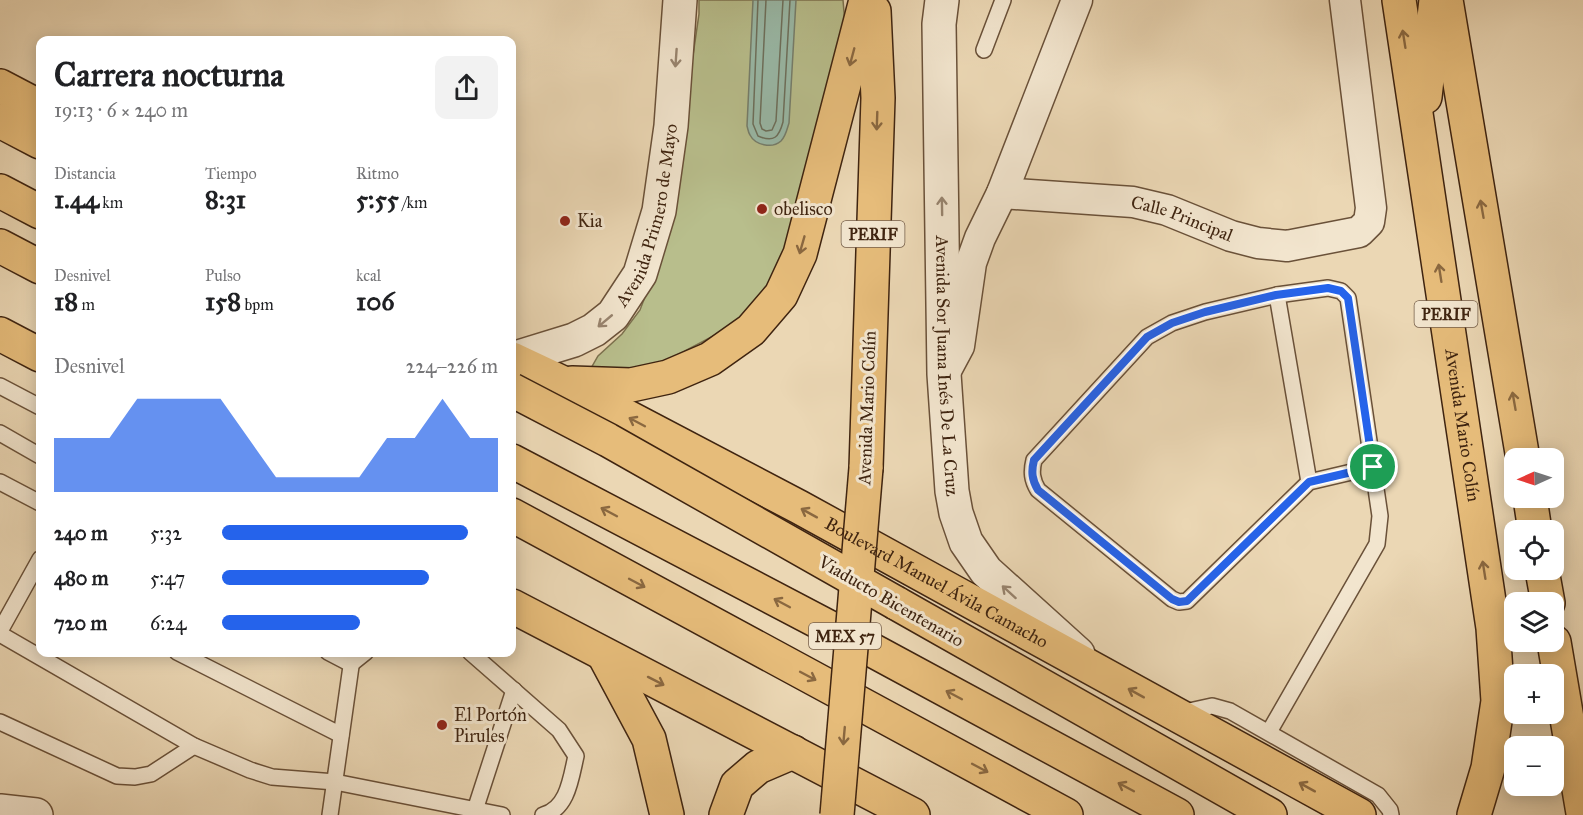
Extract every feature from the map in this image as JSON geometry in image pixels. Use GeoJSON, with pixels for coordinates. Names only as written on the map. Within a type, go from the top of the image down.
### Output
{"type":"FeatureCollection","features":[{"type":"Feature","properties":{"kind":"main road"},"geometry":{"type":"LineString","coordinates":[[562,383],[631,385],[668,377],[710,359],[751,330],[781,295],[800,254],[866,0]]}},
{"type":"Feature","properties":{"kind":"main road","name":"Avenida Mario Colín"},"geometry":{"type":"LineString","coordinates":[[837,815],[866,468],[878,98],[873,0]]}},
{"type":"Feature","properties":{"kind":"main road","name":"Avenida Mario Colín"},"geometry":{"type":"LineString","coordinates":[[1398,0],[1493,628],[1498,701],[1488,768],[1474,815]]}},
{"type":"Feature","properties":{"kind":"main road"},"geometry":{"type":"LineString","coordinates":[[1420,140],[1436,0]]}},
{"type":"Feature","properties":{"kind":"main road"},"geometry":{"type":"LineString","coordinates":[[1446,0],[1521,448]]}},
{"type":"Feature","properties":{"kind":"main road"},"geometry":{"type":"LineString","coordinates":[[0,86],[36,105]]}},
{"type":"Feature","properties":{"kind":"main road"},"geometry":{"type":"LineString","coordinates":[[0,121],[36,140]]}},
{"type":"Feature","properties":{"kind":"main road"},"geometry":{"type":"LineString","coordinates":[[0,191],[36,210]]}},
{"type":"Feature","properties":{"kind":"main road"},"geometry":{"type":"LineString","coordinates":[[0,246],[36,265]]}},
{"type":"Feature","properties":{"kind":"main road"},"geometry":{"type":"LineString","coordinates":[[0,334],[36,353]]}},
{"type":"Feature","properties":{"kind":"main road","name":"Boulevard Manuel Ávila Camacho"},"geometry":{"type":"LineString","coordinates":[[516,361],[799,507],[1359,815]]}},
{"type":"Feature","properties":{"kind":"main road","name":"Viaducto Bicentenario"},"geometry":{"type":"LineString","coordinates":[[516,392],[629,452],[1270,815]]}},
{"type":"Feature","properties":{"kind":"main road","name":"MEX 57"},"geometry":{"type":"LineString","coordinates":[[516,463],[859,643],[1177,815]]}},
{"type":"Feature","properties":{"kind":"main road","name":"MEX 57"},"geometry":{"type":"LineString","coordinates":[[516,517],[1066,815]]}},
{"type":"Feature","properties":{"kind":"main road"},"geometry":{"type":"LineString","coordinates":[[516,608],[914,815]]}},
{"type":"Feature","properties":{"kind":"main road"},"geometry":{"type":"LineString","coordinates":[[1556,652],[1583,813]]}},
{"type":"Feature","properties":{"kind":"main road"},"geometry":{"type":"LineString","coordinates":[[604,655],[649,739],[667,815]]}},
{"type":"Feature","properties":{"kind":"main road"},"geometry":{"type":"LineString","coordinates":[[726,815],[737,784],[758,767],[793,752]]}},
{"type":"Feature","properties":{"kind":"street","name":"Avenida Primero de Mayo"},"geometry":{"type":"LineString","coordinates":[[516,358],[574,340],[594,330],[612,315],[640,274],[659,211],[671,126],[680,0]]}},
{"type":"Feature","properties":{"kind":"street","name":"Avenida Sor Juana Inés De La Cruz"},"geometry":{"type":"LineString","coordinates":[[942,0],[939,24],[944,374],[952,491],[956,513],[966,542],[986,571],[1100,673]]}},
{"type":"Feature","properties":{"kind":"street"},"geometry":{"type":"LineString","coordinates":[[944,374],[959,346],[971,262],[1002,193],[1077,0]]}},
{"type":"Feature","properties":{"kind":"street","name":"Calle Principal"},"geometry":{"type":"LineString","coordinates":[[1002,193],[1133,202],[1167,210],[1231,236],[1258,243],[1287,246],[1359,232],[1369,222],[1371,208],[1345,0]]}},
{"type":"Feature","properties":{"kind":"street"},"geometry":{"type":"LineString","coordinates":[[0,810],[36,815]]}},
{"type":"Feature","properties":{"kind":"lane"},"geometry":{"type":"LineString","coordinates":[[984,50],[1003,0]]}},
{"type":"Feature","properties":{"kind":"lane"},"geometry":{"type":"LineString","coordinates":[[1269,732],[1377,544],[1380,516],[1373,467],[1348,298],[1341,291],[1328,288],[1276,295],[1205,312],[1172,323],[1147,337],[1034,460],[1033,481],[1038,490],[1172,599],[1179,602],[1187,601],[1309,482],[1373,467]]}},
{"type":"Feature","properties":{"kind":"lane"},"geometry":{"type":"LineString","coordinates":[[1276,295],[1309,482]]}},
{"type":"Feature","properties":{"kind":"lane"},"geometry":{"type":"LineString","coordinates":[[0,386],[36,405]]}},
{"type":"Feature","properties":{"kind":"lane"},"geometry":{"type":"LineString","coordinates":[[0,434],[36,454]]}},
{"type":"Feature","properties":{"kind":"lane"},"geometry":{"type":"LineString","coordinates":[[0,482],[36,501]]}},
{"type":"Feature","properties":{"kind":"lane"},"geometry":{"type":"LineString","coordinates":[[35,581],[0,633],[36,654]]}},
{"type":"Feature","properties":{"kind":"lane"},"geometry":{"type":"LineString","coordinates":[[41,657],[194,746],[250,770],[272,777],[335,782],[502,815]]}},
{"type":"Feature","properties":{"kind":"lane"},"geometry":{"type":"LineString","coordinates":[[187,657],[341,735]]}},
{"type":"Feature","properties":{"kind":"lane"},"geometry":{"type":"LineString","coordinates":[[476,657],[560,729],[576,756],[567,794],[552,813],[543,815]]}},
{"type":"Feature","properties":{"kind":"lane"},"geometry":{"type":"LineString","coordinates":[[330,815],[352,658]]}},
{"type":"Feature","properties":{"kind":"lane"},"geometry":{"type":"LineString","coordinates":[[475,810],[514,690]]}},
{"type":"Feature","properties":{"kind":"lane"},"geometry":{"type":"LineString","coordinates":[[1175,714],[1212,706],[1230,711],[1378,795],[1390,810],[1391,815]]}},
{"type":"Feature","properties":{"kind":"lane"},"geometry":{"type":"LineString","coordinates":[[0,722],[117,776],[135,777],[151,774],[194,746]]}},
{"type":"Feature","properties":{"kind":"green space"},"geometry":{"type":"Polygon","coordinates":[[[699,0],[843,0],[845,24],[787,252],[768,289],[738,323],[664,362],[586,377],[598,356],[622,334],[640,310],[666,242],[699,14],[699,0]]]}},
{"type":"Feature","properties":{"kind":"water"},"geometry":{"type":"Polygon","coordinates":[[[753,0],[796,0],[789,123],[783,139],[773,145],[764,145],[756,141],[749,134],[747,126],[753,0]]]}},
{"type":"Feature","properties":{"kind":"place","name":"obelisco"},"geometry":{"type":"Point","coordinates":[762,209]}},
{"type":"Feature","properties":{"kind":"place","name":"Kia"},"geometry":{"type":"Point","coordinates":[565,221]}},
{"type":"Feature","properties":{"kind":"place","name":"El Portón Pirules"},"geometry":{"type":"Point","coordinates":[442,725]}},
{"type":"Feature","properties":{"kind":"route"},"geometry":{"type":"LineString","coordinates":[[1328,288],[1341,291],[1348,298],[1373,467],[1309,482],[1187,601],[1179,602],[1172,599],[1038,490],[1033,481],[1032,469],[1034,460],[1147,337],[1172,323],[1205,312],[1276,295],[1328,288]]}}]}
